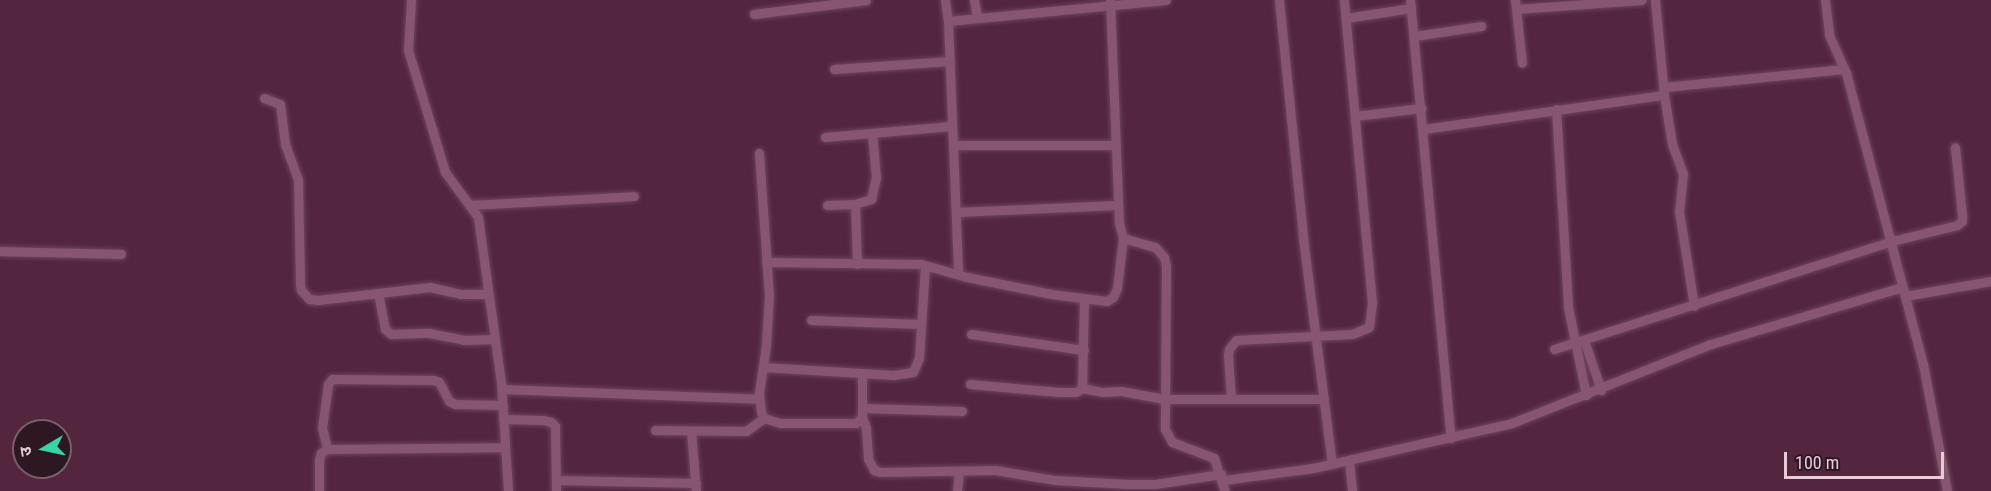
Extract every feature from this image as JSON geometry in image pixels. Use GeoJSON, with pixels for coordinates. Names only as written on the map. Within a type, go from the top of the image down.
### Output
{"type":"FeatureCollection","features":[{"type":"Feature","properties":{"kind":"street"},"geometry":{"type":"LineString","coordinates":[[411,0],[408,50],[445,172],[478,217],[502,389],[508,491]]}},
{"type":"Feature","properties":{"kind":"street"},"geometry":{"type":"LineString","coordinates":[[754,14],[866,0]]}},
{"type":"Feature","properties":{"kind":"street"},"geometry":{"type":"LineString","coordinates":[[945,0],[950,61],[958,273]]}},
{"type":"Feature","properties":{"kind":"street"},"geometry":{"type":"LineString","coordinates":[[974,0],[977,17]]}},
{"type":"Feature","properties":{"kind":"street"},"geometry":{"type":"LineString","coordinates":[[948,21],[1110,2],[1166,0]]}},
{"type":"Feature","properties":{"kind":"street"},"geometry":{"type":"LineString","coordinates":[[1279,0],[1332,464]]}},
{"type":"Feature","properties":{"kind":"street"},"geometry":{"type":"LineString","coordinates":[[1231,399],[1228,356],[1229,349],[1236,340],[1363,331],[1369,327],[1371,320],[1372,303],[1344,0]]}},
{"type":"Feature","properties":{"kind":"street"},"geometry":{"type":"LineString","coordinates":[[1522,63],[1515,4],[1642,0]]}},
{"type":"Feature","properties":{"kind":"street"},"geometry":{"type":"LineString","coordinates":[[1655,0],[1672,144],[1683,174],[1679,211],[1694,306]]}},
{"type":"Feature","properties":{"kind":"street"},"geometry":{"type":"LineString","coordinates":[[1825,0],[1829,35],[1844,69],[1892,241],[1923,364],[1947,491]]}},
{"type":"Feature","properties":{"kind":"street"},"geometry":{"type":"LineString","coordinates":[[766,262],[925,265],[1084,300],[1107,301],[1113,297],[1123,238],[1118,205],[1110,2]]}},
{"type":"Feature","properties":{"kind":"street"},"geometry":{"type":"LineString","coordinates":[[1346,18],[1411,4],[1452,438]]}},
{"type":"Feature","properties":{"kind":"street"},"geometry":{"type":"LineString","coordinates":[[1414,36],[1481,26]]}},
{"type":"Feature","properties":{"kind":"street"},"geometry":{"type":"LineString","coordinates":[[834,69],[950,61]]}},
{"type":"Feature","properties":{"kind":"street"},"geometry":{"type":"LineString","coordinates":[[1424,129],[1664,91],[1844,69]]}},
{"type":"Feature","properties":{"kind":"street"},"geometry":{"type":"LineString","coordinates":[[264,98],[280,104],[285,144],[298,180],[302,290],[309,299],[318,300],[430,286],[460,294],[488,294]]}},
{"type":"Feature","properties":{"kind":"street"},"geometry":{"type":"LineString","coordinates":[[1355,116],[1422,108]]}},
{"type":"Feature","properties":{"kind":"street"},"geometry":{"type":"LineString","coordinates":[[1556,109],[1561,167],[1562,230],[1573,343],[1586,395]]}},
{"type":"Feature","properties":{"kind":"street"},"geometry":{"type":"LineString","coordinates":[[825,137],[952,126]]}},
{"type":"Feature","properties":{"kind":"street"},"geometry":{"type":"LineString","coordinates":[[827,205],[855,204],[871,199],[874,193],[872,133]]}},
{"type":"Feature","properties":{"kind":"street"},"geometry":{"type":"LineString","coordinates":[[953,145],[1116,145]]}},
{"type":"Feature","properties":{"kind":"street"},"geometry":{"type":"LineString","coordinates":[[1554,349],[1892,241],[1950,228],[1962,221],[1955,147]]}},
{"type":"Feature","properties":{"kind":"street"},"geometry":{"type":"LineString","coordinates":[[759,153],[769,295],[759,399],[764,418]]}},
{"type":"Feature","properties":{"kind":"street"},"geometry":{"type":"LineString","coordinates":[[470,205],[634,196]]}},
{"type":"Feature","properties":{"kind":"street"},"geometry":{"type":"LineString","coordinates":[[855,204],[857,264]]}},
{"type":"Feature","properties":{"kind":"street"},"geometry":{"type":"LineString","coordinates":[[956,212],[1118,205]]}},
{"type":"Feature","properties":{"kind":"street"},"geometry":{"type":"LineString","coordinates":[[1123,238],[1155,247],[1164,256],[1168,279],[1165,429],[1172,442],[1214,458],[1225,491]]}},
{"type":"Feature","properties":{"kind":"street"},"geometry":{"type":"LineString","coordinates":[[0,251],[121,254]]}},
{"type":"Feature","properties":{"kind":"street"},"geometry":{"type":"LineString","coordinates":[[763,367],[894,375],[913,372],[919,358],[925,265]]}},
{"type":"Feature","properties":{"kind":"street"},"geometry":{"type":"LineString","coordinates":[[862,373],[868,459],[874,470],[959,472],[995,470],[1118,487],[1155,484],[1332,464],[1452,438],[1512,423],[1601,390],[1711,344],[1904,291],[1991,281]]}},
{"type":"Feature","properties":{"kind":"street"},"geometry":{"type":"LineString","coordinates":[[378,293],[385,329],[391,334],[429,333],[464,340],[495,339]]}},
{"type":"Feature","properties":{"kind":"street"},"geometry":{"type":"LineString","coordinates":[[1082,388],[1084,300]]}},
{"type":"Feature","properties":{"kind":"street"},"geometry":{"type":"LineString","coordinates":[[811,320],[921,324]]}},
{"type":"Feature","properties":{"kind":"street"},"geometry":{"type":"LineString","coordinates":[[971,334],[1084,350]]}},
{"type":"Feature","properties":{"kind":"street"},"geometry":{"type":"LineString","coordinates":[[1584,340],[1601,390]]}},
{"type":"Feature","properties":{"kind":"street"},"geometry":{"type":"LineString","coordinates":[[327,449],[322,428],[328,384],[332,379],[433,380],[439,382],[449,401],[455,404],[502,405]]}},
{"type":"Feature","properties":{"kind":"street"},"geometry":{"type":"LineString","coordinates":[[970,384],[1059,392],[1076,392],[1082,388],[1102,392],[1121,391],[1164,399],[1324,399]]}},
{"type":"Feature","properties":{"kind":"street"},"geometry":{"type":"LineString","coordinates":[[502,389],[759,399]]}},
{"type":"Feature","properties":{"kind":"street"},"geometry":{"type":"LineString","coordinates":[[863,412],[962,411]]}},
{"type":"Feature","properties":{"kind":"street"},"geometry":{"type":"LineString","coordinates":[[764,418],[780,423],[847,425],[856,423],[863,412]]}},
{"type":"Feature","properties":{"kind":"street"},"geometry":{"type":"LineString","coordinates":[[655,430],[746,431],[764,418]]}},
{"type":"Feature","properties":{"kind":"street"},"geometry":{"type":"LineString","coordinates":[[503,419],[551,422],[556,431],[556,491]]}},
{"type":"Feature","properties":{"kind":"street"},"geometry":{"type":"LineString","coordinates":[[556,480],[696,487],[691,431]]}},
{"type":"Feature","properties":{"kind":"street"},"geometry":{"type":"LineString","coordinates":[[320,491],[319,460],[321,453],[327,449],[505,447]]}},
{"type":"Feature","properties":{"kind":"street"},"geometry":{"type":"LineString","coordinates":[[1349,460],[1352,491]]}},
{"type":"Feature","properties":{"kind":"street"},"geometry":{"type":"LineString","coordinates":[[957,491],[959,472]]}}]}
